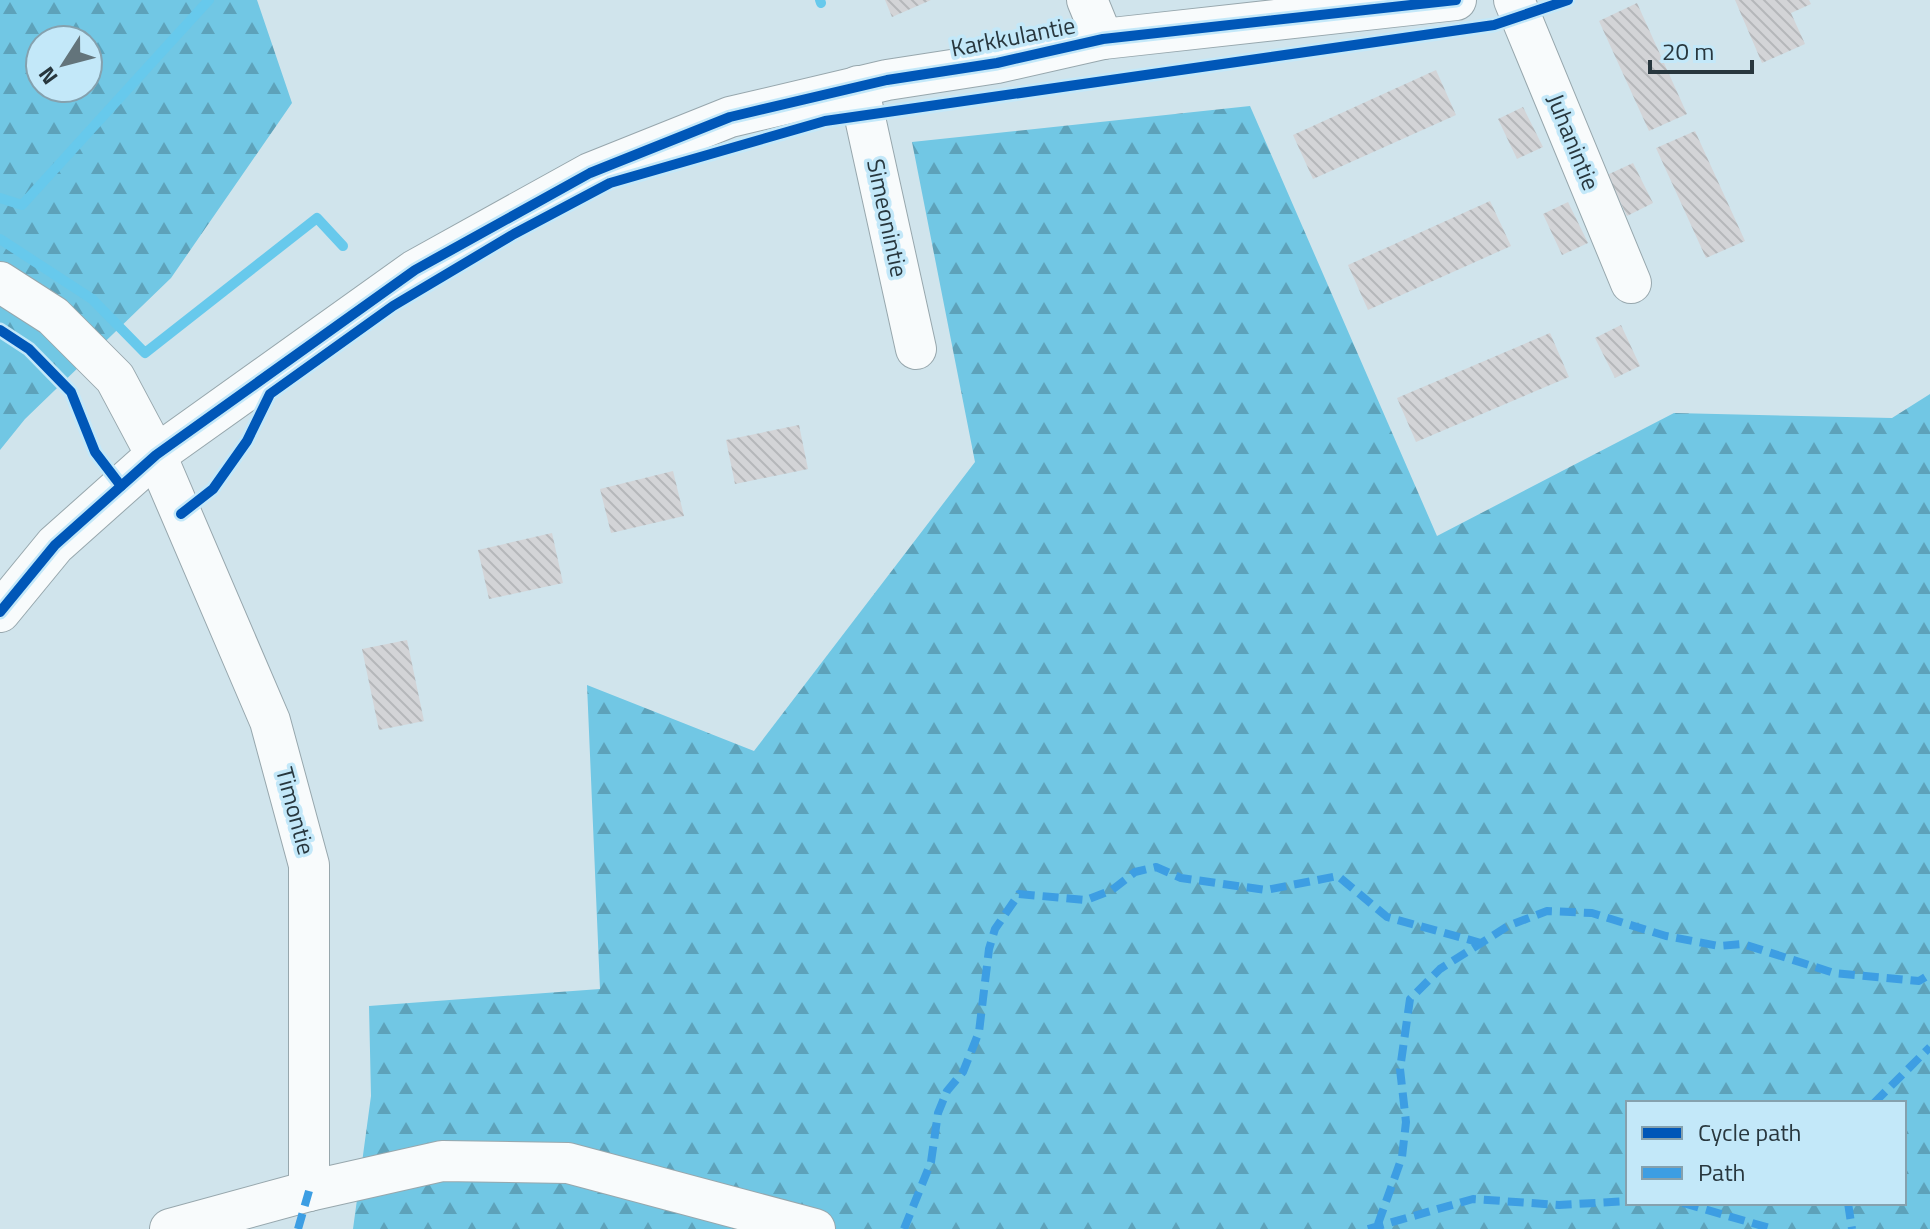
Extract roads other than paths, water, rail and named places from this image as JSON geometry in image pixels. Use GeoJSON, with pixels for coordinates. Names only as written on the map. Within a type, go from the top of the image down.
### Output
{"type":"FeatureCollection","features":[{"type":"Feature","properties":{"kind":"street"},"geometry":{"type":"LineString","coordinates":[[1087,0],[1103,39]]}},
{"type":"Feature","properties":{"kind":"street","name":"Karkkulantie"},"geometry":{"type":"LineString","coordinates":[[0,612],[55,545],[156,455],[415,270],[590,173],[730,117],[858,86],[997,63],[1103,39],[1408,8],[1456,0]]}},
{"type":"Feature","properties":{"kind":"street","name":"Juhanintie"},"geometry":{"type":"LineString","coordinates":[[1514,0],[1631,283]]}},
{"type":"Feature","properties":{"kind":"street","name":"Simeonintie"},"geometry":{"type":"LineString","coordinates":[[858,86],[916,349]]}},
{"type":"Feature","properties":{"kind":"street","name":"Timontie"},"geometry":{"type":"LineString","coordinates":[[0,282],[53,316],[115,378],[156,455],[270,721],[309,865],[309,1191]]}},
{"type":"Feature","properties":{"kind":"street"},"geometry":{"type":"LineString","coordinates":[[170,1229],[309,1191],[442,1161],[568,1163],[815,1229]]}},
{"type":"Feature","properties":{"kind":"waterway"},"geometry":{"type":"LineString","coordinates":[[0,198],[22,205],[209,0]]}},
{"type":"Feature","properties":{"kind":"waterway"},"geometry":{"type":"LineString","coordinates":[[0,239],[92,299],[145,353],[317,218],[343,246]]}}]}
